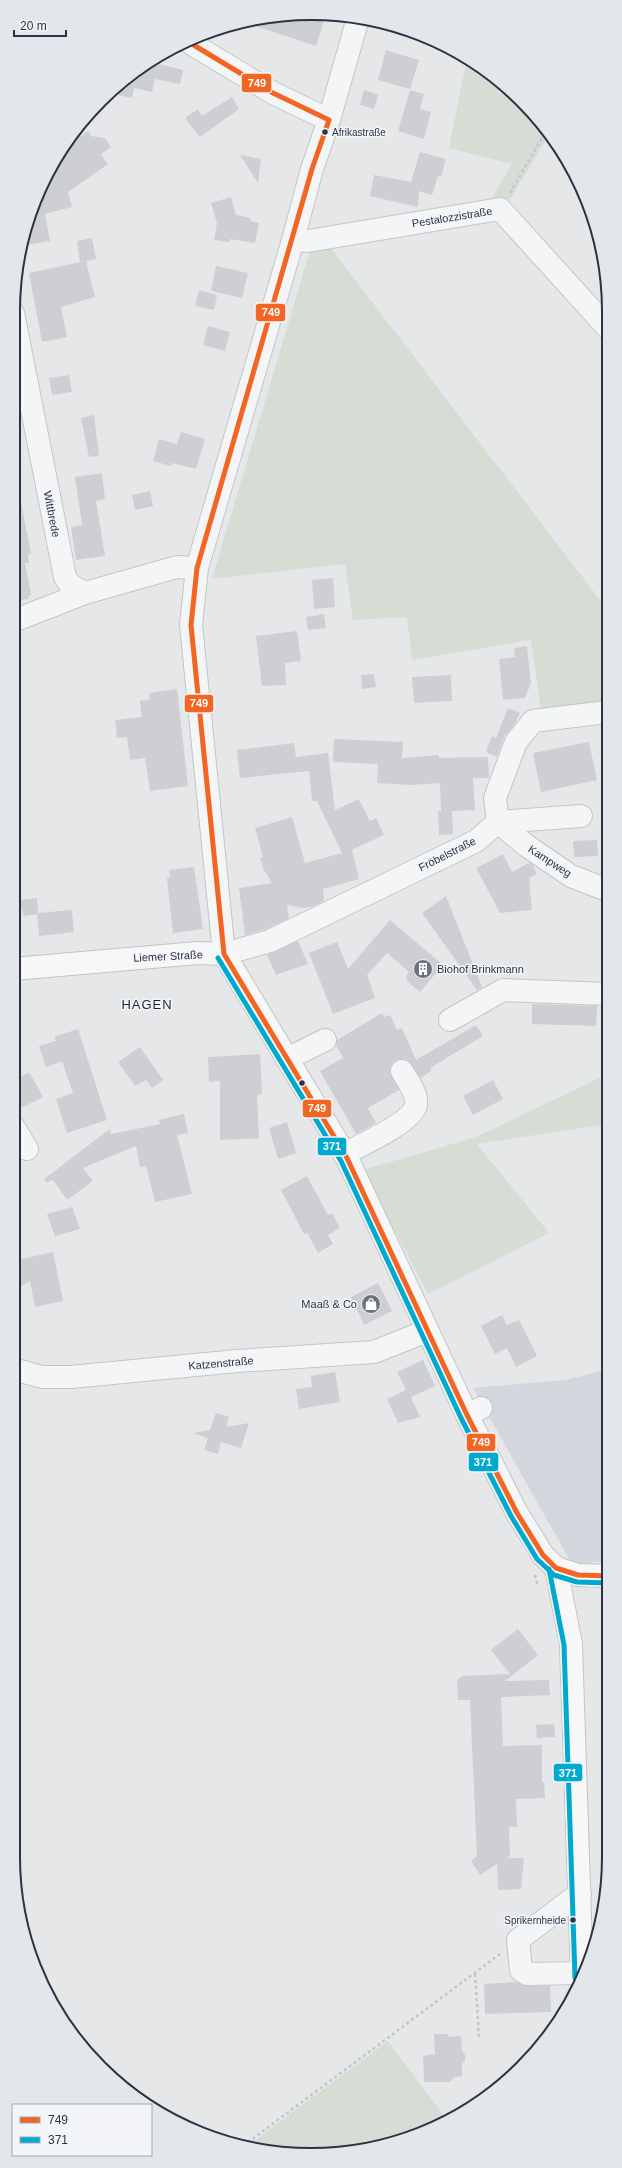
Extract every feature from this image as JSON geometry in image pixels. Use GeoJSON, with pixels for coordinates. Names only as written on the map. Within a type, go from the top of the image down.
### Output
{"type":"FeatureCollection","features":[{"type":"Feature","properties":{"kind":"main road","name":"Liemer Straße"},"geometry":{"type":"LineString","coordinates":[[20,968],[198,953],[224,954]]}},
{"type":"Feature","properties":{"kind":"main road"},"geometry":{"type":"LineString","coordinates":[[224,954],[344,1154],[427,1331],[445,1359],[474,1412],[517,1513],[542,1555],[556,1568],[578,1575],[602,1576]]}},
{"type":"Feature","properties":{"kind":"main road"},"geometry":{"type":"LineString","coordinates":[[556,1568],[571,1644],[578,1706],[582,1817],[580,1893],[588,1946]]}},
{"type":"Feature","properties":{"kind":"street"},"geometry":{"type":"LineString","coordinates":[[224,954],[191,625],[197,568],[293,240],[312,169],[329,120],[356,24]]}},
{"type":"Feature","properties":{"kind":"street"},"geometry":{"type":"LineString","coordinates":[[193,45],[273,93],[329,120]]}},
{"type":"Feature","properties":{"kind":"street","name":"Pestalozzistraße"},"geometry":{"type":"LineString","coordinates":[[293,240],[308,241],[500,209],[602,321]]}},
{"type":"Feature","properties":{"kind":"street","name":"Wittbrede"},"geometry":{"type":"LineString","coordinates":[[20,355],[64,577],[70,585],[85,593]]}},
{"type":"Feature","properties":{"kind":"street"},"geometry":{"type":"LineString","coordinates":[[20,618],[85,593],[177,566],[197,568]]}},
{"type":"Feature","properties":{"kind":"street"},"geometry":{"type":"LineString","coordinates":[[581,816],[498,822],[495,798],[516,742],[533,721],[602,713]]}},
{"type":"Feature","properties":{"kind":"street","name":"Fröbelstraße"},"geometry":{"type":"LineString","coordinates":[[224,954],[270,941],[476,841],[498,822]]}},
{"type":"Feature","properties":{"kind":"street","name":"Kampweg"},"geometry":{"type":"LineString","coordinates":[[498,822],[527,846],[571,876],[602,888]]}},
{"type":"Feature","properties":{"kind":"street"},"geometry":{"type":"LineString","coordinates":[[450,1020],[503,990],[602,994]]}},
{"type":"Feature","properties":{"kind":"street"},"geometry":{"type":"LineString","coordinates":[[287,1059],[325,1040]]}},
{"type":"Feature","properties":{"kind":"street"},"geometry":{"type":"LineString","coordinates":[[344,1154],[402,1121],[414,1110],[416,1100],[402,1071]]}},
{"type":"Feature","properties":{"kind":"street"},"geometry":{"type":"LineString","coordinates":[[20,1138],[27,1149]]}},
{"type":"Feature","properties":{"kind":"street","name":"Katzenstraße"},"geometry":{"type":"LineString","coordinates":[[20,1371],[42,1377],[72,1377],[237,1361],[374,1352],[427,1331]]}},
{"type":"Feature","properties":{"kind":"street"},"geometry":{"type":"LineString","coordinates":[[577,1976],[528,1974],[521,1970],[518,1940],[580,1893]]}},
{"type":"Feature","properties":{"kind":"path"},"geometry":{"type":"LineString","coordinates":[[500,209],[543,136]]}},
{"type":"Feature","properties":{"kind":"path"},"geometry":{"type":"LineString","coordinates":[[250,2141],[475,1974],[518,1940]]}},
{"type":"Feature","properties":{"kind":"path"},"geometry":{"type":"LineString","coordinates":[[475,1974],[479,2037]]}},
{"type":"Feature","properties":{"kind":"shaded area"},"geometry":{"type":"Polygon","coordinates":[[[466,65],[488,80],[517,105],[546,140],[506,206],[488,205],[512,164],[449,148],[466,65]]]}},
{"type":"Feature","properties":{"kind":"shaded area"},"geometry":{"type":"Polygon","coordinates":[[[327,243],[602,602],[602,718],[543,724],[531,640],[412,660],[407,617],[353,620],[345,564],[212,579],[310,251],[327,243]]]}},
{"type":"Feature","properties":{"kind":"shaded area"},"geometry":{"type":"Polygon","coordinates":[[[602,1077],[602,1125],[477,1144],[549,1233],[428,1294],[363,1170],[476,1137],[602,1077]]]}},
{"type":"Feature","properties":{"kind":"shaded area"},"geometry":{"type":"Polygon","coordinates":[[[602,1371],[602,1562],[572,1564],[473,1388],[566,1380],[602,1371]]]}},
{"type":"Feature","properties":{"kind":"shaded area"},"geometry":{"type":"Polygon","coordinates":[[[388,2041],[444,2116],[405,2133],[349,2146],[311,2148],[273,2146],[253,2142],[388,2041]]]}},
{"type":"Feature","properties":{"kind":"building"},"geometry":{"type":"Polygon","coordinates":[[[311,20],[324,21],[316,46],[255,26],[273,22],[311,20]]]}},
{"type":"Feature","properties":{"kind":"building"},"geometry":{"type":"Polygon","coordinates":[[[386,50],[419,60],[410,89],[378,80],[386,50]]]}},
{"type":"Feature","properties":{"kind":"building"},"geometry":{"type":"Polygon","coordinates":[[[159,64],[183,70],[180,84],[155,79],[152,92],[134,88],[132,98],[116,95],[155,65],[158,66],[157,69],[159,64]]]}},
{"type":"Feature","properties":{"kind":"building"},"geometry":{"type":"Polygon","coordinates":[[[364,90],[378,95],[374,109],[360,105],[364,90]]]}},
{"type":"Feature","properties":{"kind":"building"},"geometry":{"type":"Polygon","coordinates":[[[410,90],[424,94],[420,109],[431,112],[424,139],[398,131],[410,90]]]}},
{"type":"Feature","properties":{"kind":"building"},"geometry":{"type":"Polygon","coordinates":[[[232,97],[239,109],[200,137],[185,118],[198,109],[202,116],[232,97]]]}},
{"type":"Feature","properties":{"kind":"building"},"geometry":{"type":"Polygon","coordinates":[[[88,131],[91,136],[105,138],[111,147],[101,154],[108,164],[68,192],[72,207],[45,214],[50,241],[28,245],[35,217],[50,182],[76,139],[88,131]]]}},
{"type":"Feature","properties":{"kind":"building"},"geometry":{"type":"Polygon","coordinates":[[[420,152],[446,159],[441,177],[438,176],[432,195],[419,191],[418,207],[370,196],[374,175],[411,182],[420,152]]]}},
{"type":"Feature","properties":{"kind":"building"},"geometry":{"type":"Polygon","coordinates":[[[240,155],[261,159],[258,183],[240,155]]]}},
{"type":"Feature","properties":{"kind":"building"},"geometry":{"type":"Polygon","coordinates":[[[231,197],[236,215],[251,218],[251,221],[259,223],[255,243],[230,239],[230,242],[214,240],[217,223],[211,203],[231,197]]]}},
{"type":"Feature","properties":{"kind":"building"},"geometry":{"type":"Polygon","coordinates":[[[92,238],[96,259],[80,262],[77,241],[92,238]]]}},
{"type":"Feature","properties":{"kind":"building"},"geometry":{"type":"Polygon","coordinates":[[[86,261],[95,297],[61,307],[67,337],[42,342],[29,273],[86,261]]]}},
{"type":"Feature","properties":{"kind":"building"},"geometry":{"type":"Polygon","coordinates":[[[216,266],[248,273],[242,298],[211,291],[216,266]]]}},
{"type":"Feature","properties":{"kind":"building"},"geometry":{"type":"Polygon","coordinates":[[[199,290],[217,295],[214,310],[195,306],[199,290]]]}},
{"type":"Feature","properties":{"kind":"building"},"geometry":{"type":"Polygon","coordinates":[[[208,326],[230,332],[225,351],[203,345],[208,326]]]}},
{"type":"Feature","properties":{"kind":"building"},"geometry":{"type":"Polygon","coordinates":[[[69,375],[72,392],[52,395],[49,378],[69,375]]]}},
{"type":"Feature","properties":{"kind":"building"},"geometry":{"type":"Polygon","coordinates":[[[94,415],[99,456],[89,457],[81,418],[94,415]]]}},
{"type":"Feature","properties":{"kind":"building"},"geometry":{"type":"Polygon","coordinates":[[[181,432],[205,439],[196,469],[172,463],[171,466],[153,461],[159,439],[177,444],[181,432]]]}},
{"type":"Feature","properties":{"kind":"building"},"geometry":{"type":"Polygon","coordinates":[[[102,473],[105,499],[96,501],[105,556],[76,560],[71,527],[82,525],[75,477],[102,473]]]}},
{"type":"Feature","properties":{"kind":"building"},"geometry":{"type":"Polygon","coordinates":[[[150,491],[153,506],[135,510],[132,495],[150,491]]]}},
{"type":"Feature","properties":{"kind":"building"},"geometry":{"type":"Polygon","coordinates":[[[20,497],[31,554],[28,554],[29,563],[25,563],[31,595],[29,596],[29,599],[20,600],[20,497]]]}},
{"type":"Feature","properties":{"kind":"building"},"geometry":{"type":"Polygon","coordinates":[[[333,578],[335,607],[314,609],[312,580],[333,578]]]}},
{"type":"Feature","properties":{"kind":"building"},"geometry":{"type":"Polygon","coordinates":[[[324,614],[326,628],[308,630],[306,617],[324,614]]]}},
{"type":"Feature","properties":{"kind":"building"},"geometry":{"type":"Polygon","coordinates":[[[297,631],[301,661],[285,663],[286,685],[262,686],[256,636],[297,631]]]}},
{"type":"Feature","properties":{"kind":"building"},"geometry":{"type":"Polygon","coordinates":[[[527,646],[531,683],[525,698],[503,700],[499,659],[515,657],[514,648],[527,646]]]}},
{"type":"Feature","properties":{"kind":"building"},"geometry":{"type":"Polygon","coordinates":[[[374,674],[376,687],[362,689],[361,675],[374,674]]]}},
{"type":"Feature","properties":{"kind":"building"},"geometry":{"type":"Polygon","coordinates":[[[451,675],[452,701],[414,703],[412,677],[451,675]]]}},
{"type":"Feature","properties":{"kind":"building"},"geometry":{"type":"Polygon","coordinates":[[[177,689],[188,786],[150,791],[145,758],[130,760],[127,737],[117,738],[115,720],[142,717],[140,701],[150,699],[149,693],[177,689]]]}},
{"type":"Feature","properties":{"kind":"building"},"geometry":{"type":"Polygon","coordinates":[[[508,708],[520,713],[516,722],[504,737],[497,757],[486,752],[492,736],[496,738],[508,708]]]}},
{"type":"Feature","properties":{"kind":"building"},"geometry":{"type":"Polygon","coordinates":[[[334,739],[403,742],[402,758],[439,755],[439,758],[488,757],[489,778],[473,778],[475,810],[452,811],[453,834],[439,835],[438,811],[441,811],[440,783],[410,785],[377,783],[378,764],[333,762],[334,739]]]}},
{"type":"Feature","properties":{"kind":"building"},"geometry":{"type":"Polygon","coordinates":[[[589,742],[597,780],[541,792],[533,753],[589,742]]]}},
{"type":"Feature","properties":{"kind":"building"},"geometry":{"type":"Polygon","coordinates":[[[294,743],[296,757],[328,753],[335,810],[359,799],[370,821],[376,818],[384,835],[349,851],[352,850],[359,879],[323,889],[324,901],[311,907],[303,908],[287,905],[289,918],[266,929],[245,935],[239,888],[272,883],[264,870],[260,858],[263,857],[255,828],[292,817],[305,863],[342,853],[317,801],[312,801],[309,771],[240,778],[237,750],[294,743]]]}},
{"type":"Feature","properties":{"kind":"building"},"geometry":{"type":"Polygon","coordinates":[[[597,840],[598,856],[574,857],[573,841],[597,840]]]}},
{"type":"Feature","properties":{"kind":"building"},"geometry":{"type":"Polygon","coordinates":[[[503,854],[512,872],[529,863],[532,864],[537,874],[529,878],[532,910],[500,913],[476,868],[503,854]]]}},
{"type":"Feature","properties":{"kind":"building"},"geometry":{"type":"Polygon","coordinates":[[[194,867],[203,929],[173,933],[167,878],[170,877],[169,870],[194,867]]]}},
{"type":"Feature","properties":{"kind":"building"},"geometry":{"type":"Polygon","coordinates":[[[446,896],[482,987],[477,990],[422,913],[446,896]]]}},
{"type":"Feature","properties":{"kind":"building"},"geometry":{"type":"Polygon","coordinates":[[[37,898],[38,913],[72,910],[74,932],[39,936],[37,914],[24,916],[20,900],[37,898]]]}},
{"type":"Feature","properties":{"kind":"building"},"geometry":{"type":"Polygon","coordinates":[[[390,920],[443,965],[420,992],[408,982],[406,976],[409,972],[387,953],[367,975],[375,998],[333,1014],[309,953],[337,942],[348,969],[390,920]]]}},
{"type":"Feature","properties":{"kind":"building"},"geometry":{"type":"Polygon","coordinates":[[[298,941],[308,964],[276,975],[267,955],[298,941]]]}},
{"type":"Feature","properties":{"kind":"building"},"geometry":{"type":"Polygon","coordinates":[[[532,1004],[597,1006],[596,1026],[532,1024],[532,1004]]]}},
{"type":"Feature","properties":{"kind":"building"},"geometry":{"type":"Polygon","coordinates":[[[382,1013],[384,1017],[390,1015],[397,1030],[402,1028],[416,1060],[476,1025],[483,1036],[430,1068],[431,1071],[421,1078],[408,1060],[395,1060],[391,1065],[390,1072],[399,1090],[368,1108],[376,1123],[356,1134],[320,1071],[343,1058],[336,1045],[337,1040],[382,1013]]]}},
{"type":"Feature","properties":{"kind":"building"},"geometry":{"type":"Polygon","coordinates":[[[78,1029],[107,1120],[67,1133],[56,1099],[73,1093],[62,1061],[46,1067],[39,1046],[56,1041],[54,1037],[78,1029]]]}},
{"type":"Feature","properties":{"kind":"building"},"geometry":{"type":"Polygon","coordinates":[[[140,1047],[163,1080],[152,1088],[146,1080],[135,1086],[118,1062],[140,1047]]]}},
{"type":"Feature","properties":{"kind":"building"},"geometry":{"type":"Polygon","coordinates":[[[260,1054],[262,1094],[257,1095],[259,1138],[220,1140],[220,1081],[209,1082],[208,1057],[260,1054]]]}},
{"type":"Feature","properties":{"kind":"building"},"geometry":{"type":"Polygon","coordinates":[[[29,1072],[43,1097],[20,1108],[20,1077],[29,1072]]]}},
{"type":"Feature","properties":{"kind":"building"},"geometry":{"type":"Polygon","coordinates":[[[493,1080],[503,1099],[473,1115],[463,1096],[493,1080]]]}},
{"type":"Feature","properties":{"kind":"building"},"geometry":{"type":"Polygon","coordinates":[[[184,1114],[188,1133],[177,1135],[192,1194],[155,1202],[146,1166],[140,1167],[136,1146],[83,1168],[93,1181],[67,1200],[53,1180],[46,1183],[44,1179],[110,1129],[111,1134],[160,1124],[159,1120],[184,1114]]]}},
{"type":"Feature","properties":{"kind":"building"},"geometry":{"type":"Polygon","coordinates":[[[287,1122],[296,1153],[278,1159],[269,1128],[287,1122]]]}},
{"type":"Feature","properties":{"kind":"building"},"geometry":{"type":"Polygon","coordinates":[[[307,1176],[328,1215],[332,1213],[340,1228],[328,1235],[333,1244],[318,1253],[307,1233],[304,1234],[281,1190],[307,1176]]]}},
{"type":"Feature","properties":{"kind":"building"},"geometry":{"type":"Polygon","coordinates":[[[72,1207],[80,1229],[55,1236],[47,1214],[72,1207]]]}},
{"type":"Feature","properties":{"kind":"building"},"geometry":{"type":"Polygon","coordinates":[[[53,1252],[63,1301],[35,1307],[30,1281],[20,1286],[20,1259],[53,1252]]]}},
{"type":"Feature","properties":{"kind":"building","name":"Maaß & Co"},"geometry":{"type":"Polygon","coordinates":[[[378,1283],[392,1311],[364,1325],[351,1297],[378,1283]]]}},
{"type":"Feature","properties":{"kind":"building"},"geometry":{"type":"Polygon","coordinates":[[[502,1315],[507,1325],[519,1320],[537,1356],[516,1367],[507,1348],[495,1354],[481,1326],[502,1315]]]}},
{"type":"Feature","properties":{"kind":"building"},"geometry":{"type":"Polygon","coordinates":[[[423,1360],[435,1386],[411,1397],[420,1417],[398,1423],[387,1399],[406,1390],[397,1372],[423,1360]]]}},
{"type":"Feature","properties":{"kind":"building"},"geometry":{"type":"Polygon","coordinates":[[[335,1372],[340,1402],[299,1409],[296,1389],[312,1387],[311,1376],[335,1372]]]}},
{"type":"Feature","properties":{"kind":"building"},"geometry":{"type":"Polygon","coordinates":[[[216,1413],[229,1417],[226,1427],[249,1423],[241,1448],[221,1442],[218,1454],[204,1450],[208,1438],[193,1433],[210,1430],[216,1413]]]}},
{"type":"Feature","properties":{"kind":"building"},"geometry":{"type":"Polygon","coordinates":[[[518,1629],[538,1655],[505,1681],[549,1680],[550,1695],[501,1697],[503,1746],[542,1745],[542,1782],[544,1782],[545,1798],[516,1799],[517,1827],[509,1827],[510,1856],[506,1858],[524,1858],[521,1889],[498,1890],[497,1864],[480,1875],[471,1861],[477,1856],[470,1700],[458,1700],[457,1680],[462,1676],[510,1674],[491,1650],[518,1629]]]}},
{"type":"Feature","properties":{"kind":"building"},"geometry":{"type":"Polygon","coordinates":[[[554,1724],[555,1737],[537,1738],[536,1725],[554,1724]]]}},
{"type":"Feature","properties":{"kind":"building"},"geometry":{"type":"Polygon","coordinates":[[[517,1982],[527,1986],[550,1986],[551,2012],[485,2014],[484,1984],[517,1982]]]}},
{"type":"Feature","properties":{"kind":"building"},"geometry":{"type":"Polygon","coordinates":[[[434,2034],[448,2034],[448,2037],[461,2036],[462,2051],[465,2054],[465,2061],[462,2064],[462,2076],[454,2077],[450,2082],[424,2082],[423,2056],[435,2054],[434,2034]]]}},
{"type":"Feature","properties":{"kind":"transit line","name":"749"},"geometry":{"type":"LineString","coordinates":[[193,45],[273,93],[329,120]]}},
{"type":"Feature","properties":{"kind":"transit line","name":"749"},"geometry":{"type":"LineString","coordinates":[[329,120],[312,169],[197,568],[191,625],[224,954],[347,1158],[467,1415],[517,1513],[543,1555],[556,1568],[578,1575],[602,1576]]}},
{"type":"Feature","properties":{"kind":"transit line","name":"371"},"geometry":{"type":"LineString","coordinates":[[218,958],[341,1161],[461,1418],[511,1516],[537,1559],[554,1575],[577,1582],[602,1583]]}},
{"type":"Feature","properties":{"kind":"transit line","name":"371"},"geometry":{"type":"LineString","coordinates":[[549,1569],[564,1645],[575,1978]]}},
{"type":"Feature","properties":{"kind":"place","name":"Afrikastraße"},"geometry":{"type":"Point","coordinates":[325,132]}},
{"type":"Feature","properties":{"kind":"place","name":"Biohof Brinkmann"},"geometry":{"type":"Point","coordinates":[423,969]}},
{"type":"Feature","properties":{"kind":"place","name":"Maaß & Co"},"geometry":{"type":"Point","coordinates":[371,1304]}},
{"type":"Feature","properties":{"kind":"place","name":"Sprikernheide"},"geometry":{"type":"Point","coordinates":[573,1920]}},
{"type":"Feature","properties":{"kind":"district","name":"HAGEN"},"geometry":{"type":"Point","coordinates":[147,1004]}}]}
